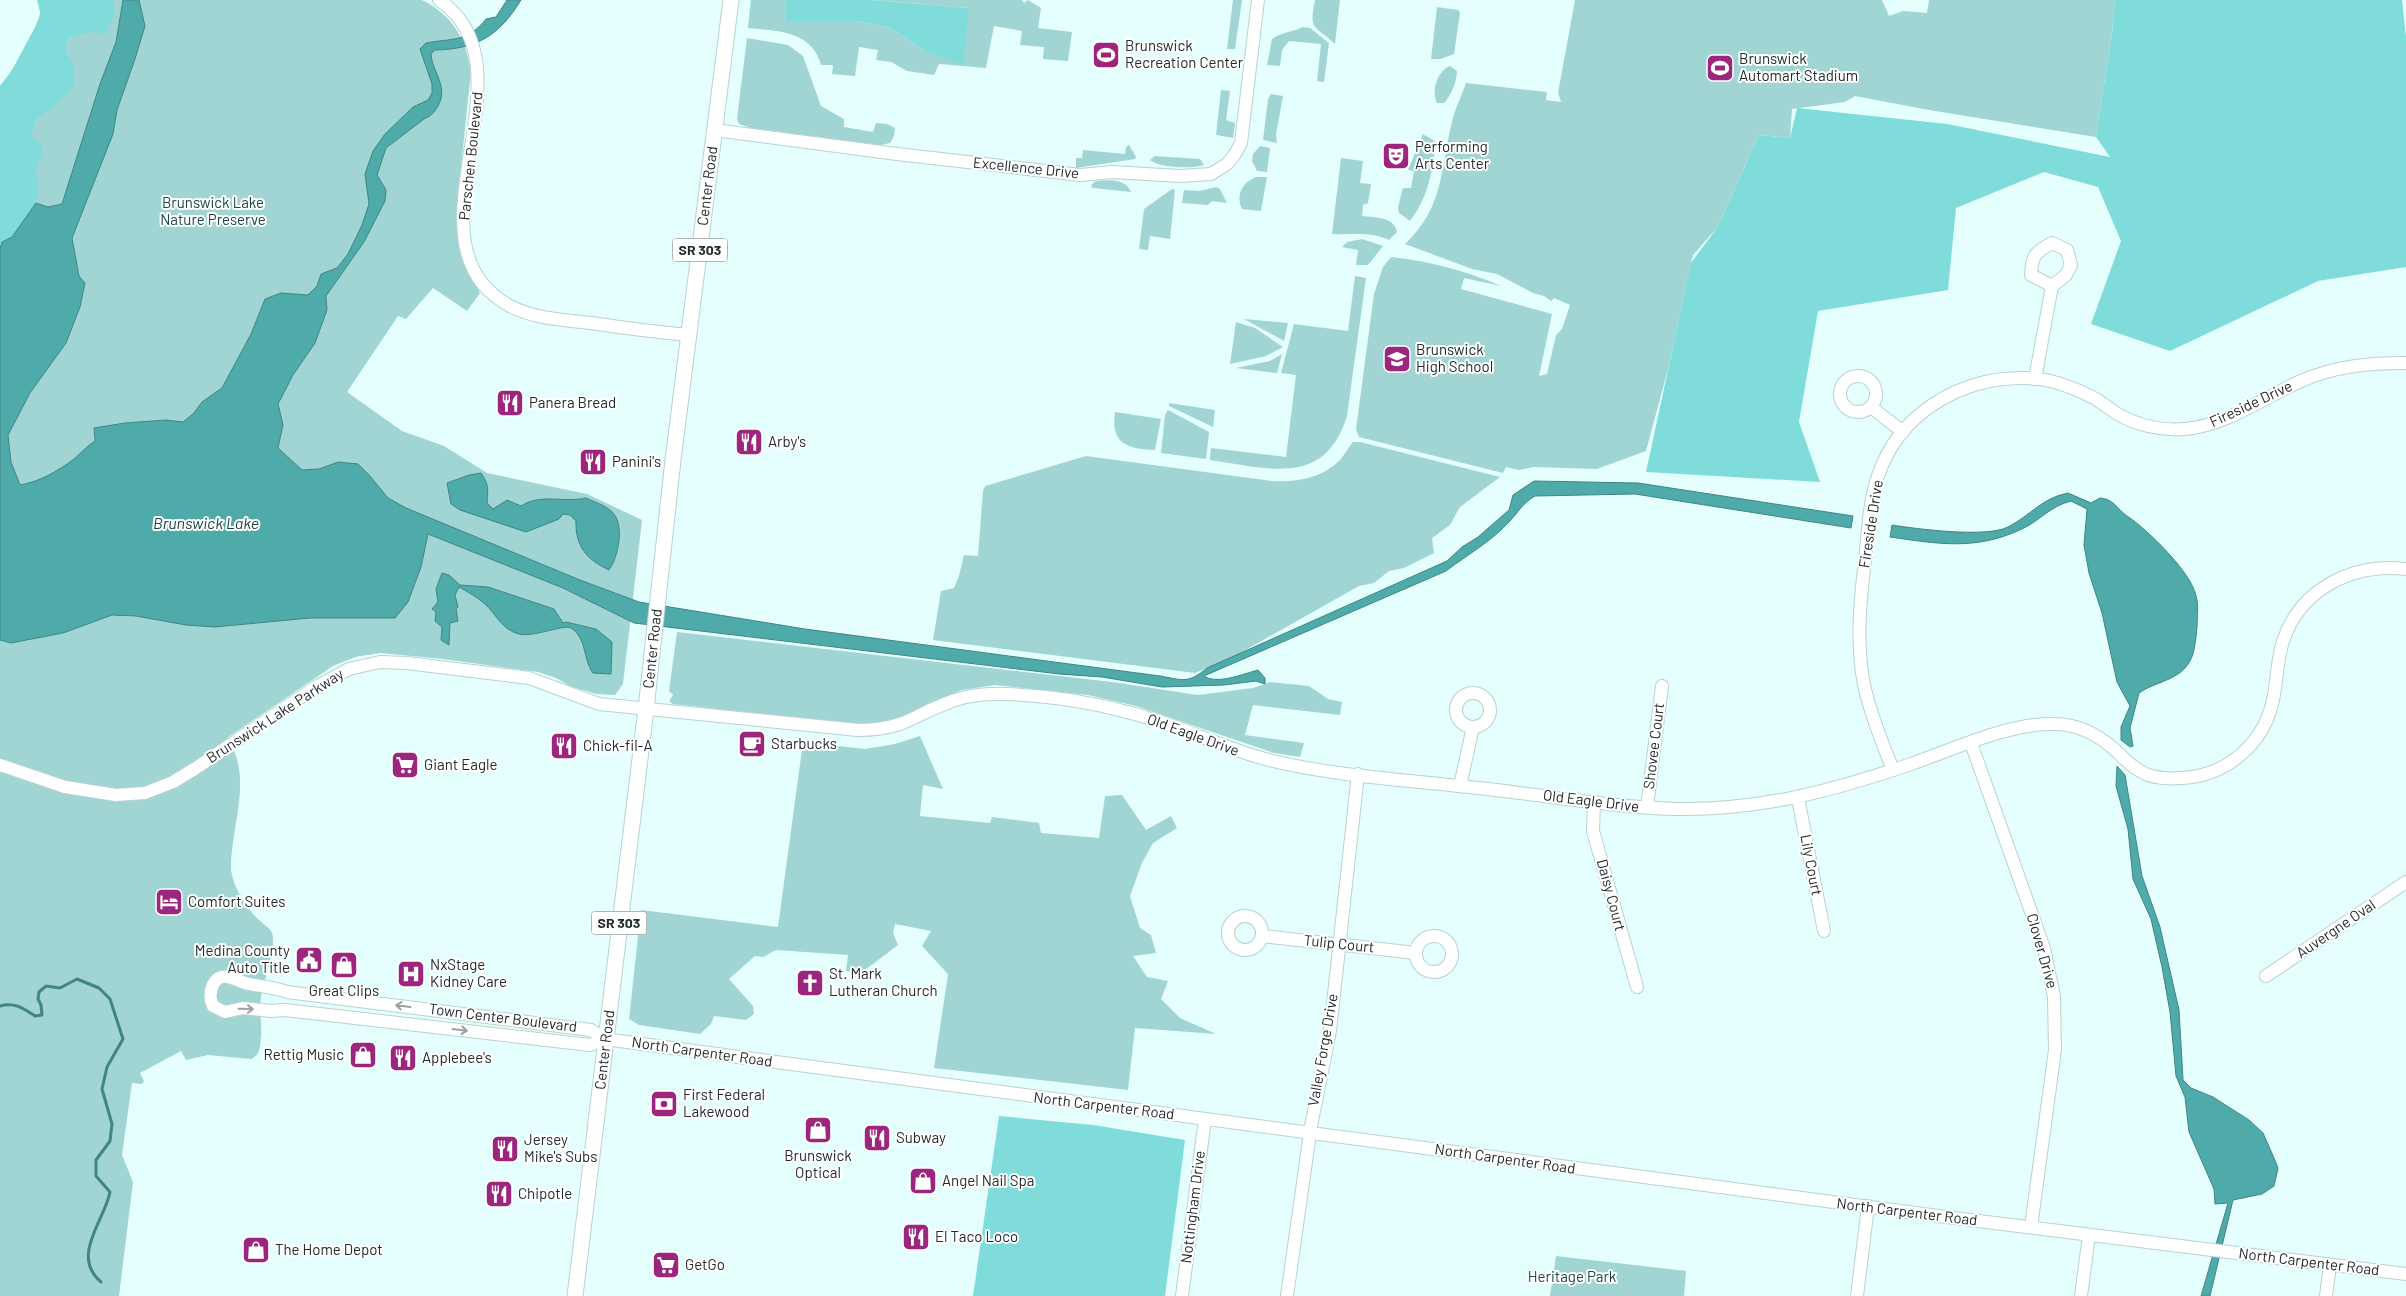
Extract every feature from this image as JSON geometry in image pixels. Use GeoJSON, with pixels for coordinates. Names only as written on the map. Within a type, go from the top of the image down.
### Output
{"type":"FeatureCollection","features":[{"type":"Feature","properties":{"kind":"main road","name":"Center Road"},"geometry":{"type":"LineString","coordinates":[[575,1296],[689,336],[731,0]]}},
{"type":"Feature","properties":{"kind":"street","name":"Parschen Boulevard"},"geometry":{"type":"LineString","coordinates":[[439,0],[463,25],[472,42],[478,62],[478,92],[463,227],[468,255],[486,286],[504,302],[535,315],[689,336]]}},
{"type":"Feature","properties":{"kind":"street","name":"Excellence Drive"},"geometry":{"type":"LineString","coordinates":[[715,130],[897,154],[1081,175],[1112,172],[1180,176],[1211,174],[1227,164],[1241,143],[1258,0]]}},
{"type":"Feature","properties":{"kind":"street"},"geometry":{"type":"LineString","coordinates":[[2035,379],[2052,286]]}},
{"type":"Feature","properties":{"kind":"street","name":"Fireside Drive"},"geometry":{"type":"LineString","coordinates":[[1893,770],[1872,713],[1864,684],[1858,625],[1873,494],[1886,457],[1903,432],[1930,406],[1965,387],[2005,378],[2035,379],[2076,389],[2135,422],[2153,428],[2184,429],[2220,421],[2302,380],[2323,372],[2368,364],[2406,363]]}},
{"type":"Feature","properties":{"kind":"street"},"geometry":{"type":"LineString","coordinates":[[1871,407],[1903,432]]}},
{"type":"Feature","properties":{"kind":"street","name":"Old Eagle Drive"},"geometry":{"type":"LineString","coordinates":[[646,709],[858,730],[895,726],[962,698],[982,694],[1008,694],[1109,708],[1151,719],[1241,752],[1272,761],[1358,774],[1647,807],[1718,808],[1798,798],[1845,787],[1971,743],[2027,726],[2068,724],[2100,738],[2127,762],[2148,775],[2179,778],[2209,773],[2239,757],[2261,731],[2273,702],[2284,636],[2300,609],[2312,596],[2327,584],[2358,571],[2390,567],[2406,569]]}},
{"type":"Feature","properties":{"kind":"street","name":"Brunswick Lake Parkway"},"geometry":{"type":"LineString","coordinates":[[0,765],[64,788],[116,795],[145,793],[180,777],[316,687],[349,669],[380,662],[407,663],[529,678],[599,704],[646,709]]}},
{"type":"Feature","properties":{"kind":"street","name":"Shovee Court"},"geometry":{"type":"LineString","coordinates":[[1647,807],[1662,686]]}},
{"type":"Feature","properties":{"kind":"street"},"geometry":{"type":"LineString","coordinates":[[1460,786],[1473,727]]}},
{"type":"Feature","properties":{"kind":"street","name":"Clover Drive"},"geometry":{"type":"LineString","coordinates":[[1971,743],[2044,948],[2054,996],[2055,1050],[2031,1227]]}},
{"type":"Feature","properties":{"kind":"street","name":"Valley Forge Drive"},"geometry":{"type":"LineString","coordinates":[[1287,1296],[1318,1079],[1330,1030],[1358,774]]}},
{"type":"Feature","properties":{"kind":"street","name":"Lily Court"},"geometry":{"type":"LineString","coordinates":[[1798,798],[1824,931]]}},
{"type":"Feature","properties":{"kind":"street","name":"Daisy Court"},"geometry":{"type":"LineString","coordinates":[[1594,801],[1593,831],[1636,987]]}},
{"type":"Feature","properties":{"kind":"street","name":"Auvergne Oval"},"geometry":{"type":"LineString","coordinates":[[2266,976],[2406,882]]}},
{"type":"Feature","properties":{"kind":"street","name":"Tulip Court"},"geometry":{"type":"LineString","coordinates":[[1262,936],[1416,952]]}},
{"type":"Feature","properties":{"kind":"street","name":"Town Center Boulevard"},"geometry":{"type":"LineString","coordinates":[[223,977],[230,977],[247,984],[274,987],[287,992],[591,1030],[605,1038],[590,1045],[285,1010],[270,1011],[243,1008],[225,1012],[213,1006],[211,993],[216,981],[223,977]]}},
{"type":"Feature","properties":{"kind":"street","name":"North Carpenter Road"},"geometry":{"type":"LineString","coordinates":[[605,1038],[1310,1134],[2406,1274]]}},
{"type":"Feature","properties":{"kind":"street","name":"Nottingham Drive"},"geometry":{"type":"LineString","coordinates":[[1182,1296],[1205,1119]]}},
{"type":"Feature","properties":{"kind":"street"},"geometry":{"type":"LineString","coordinates":[[1858,1296],[1868,1206]]}},
{"type":"Feature","properties":{"kind":"street"},"geometry":{"type":"LineString","coordinates":[[2081,1296],[2089,1235]]}},
{"type":"Feature","properties":{"kind":"street"},"geometry":{"type":"LineString","coordinates":[[2326,1296],[2330,1265]]}},
{"type":"Feature","properties":{"kind":"green space","name":"Brunswick Lake Nature Preserve"},"geometry":{"type":"Polygon","coordinates":[[[43,0],[422,0],[442,13],[450,21],[461,38],[471,71],[456,215],[458,237],[463,256],[480,293],[467,311],[433,288],[406,319],[398,316],[347,392],[402,431],[444,446],[487,473],[587,494],[642,520],[623,684],[615,695],[597,694],[572,687],[556,678],[538,672],[443,659],[380,653],[355,657],[333,666],[227,738],[235,753],[240,785],[232,851],[232,875],[244,901],[258,920],[270,929],[273,937],[272,954],[261,998],[260,1047],[257,1055],[251,1059],[208,1055],[186,1060],[181,1051],[140,1073],[144,1081],[142,1084],[132,1083],[122,1155],[133,1182],[119,1296],[0,1296],[0,86],[27,45],[41,11],[43,0]]]}},
{"type":"Feature","properties":{"kind":"green space"},"geometry":{"type":"Polygon","coordinates":[[[751,0],[786,0],[785,21],[856,21],[890,28],[926,51],[969,8],[872,0],[1022,0],[1024,3],[1028,0],[1041,8],[1038,28],[1072,32],[1068,61],[1043,59],[1044,47],[1020,45],[1022,31],[994,26],[986,68],[939,64],[934,75],[907,71],[891,62],[876,60],[878,50],[859,47],[855,76],[832,74],[833,65],[821,65],[810,45],[802,39],[781,32],[748,28],[751,0]]]}},
{"type":"Feature","properties":{"kind":"green space"},"geometry":{"type":"Polygon","coordinates":[[[1233,0],[1242,0],[1235,49],[1227,49],[1233,0]]]}},
{"type":"Feature","properties":{"kind":"green space"},"geometry":{"type":"Polygon","coordinates":[[[1315,0],[1340,0],[1335,44],[1317,29],[1313,22],[1315,0]]]}},
{"type":"Feature","properties":{"kind":"green space"},"geometry":{"type":"Polygon","coordinates":[[[1575,0],[1882,0],[1889,16],[1903,11],[1927,13],[1929,0],[2115,0],[2112,33],[2096,137],[1855,96],[1845,102],[1792,109],[1790,138],[1759,135],[1717,228],[1693,255],[1668,369],[1646,451],[1597,469],[1533,467],[1519,470],[1506,467],[1503,473],[1359,437],[1356,429],[1374,294],[1383,267],[1391,257],[1434,264],[1461,271],[1501,286],[1464,278],[1461,289],[1552,314],[1539,376],[1547,374],[1556,335],[1562,329],[1570,305],[1554,298],[1551,301],[1497,274],[1472,269],[1405,244],[1427,217],[1433,203],[1442,174],[1452,120],[1466,83],[1547,92],[1546,100],[1561,102],[1558,93],[1575,0]]]}},
{"type":"Feature","properties":{"kind":"green space"},"geometry":{"type":"Polygon","coordinates":[[[1437,7],[1458,10],[1460,13],[1454,54],[1441,59],[1431,59],[1437,7]]]}},
{"type":"Feature","properties":{"kind":"green space"},"geometry":{"type":"Polygon","coordinates":[[[1303,27],[1310,28],[1329,43],[1324,82],[1317,81],[1321,44],[1289,41],[1282,50],[1280,66],[1267,65],[1272,39],[1303,27]]]}},
{"type":"Feature","properties":{"kind":"green space"},"geometry":{"type":"Polygon","coordinates":[[[747,38],[788,45],[803,56],[821,106],[844,119],[844,127],[873,132],[876,123],[887,124],[895,128],[894,136],[890,143],[881,145],[751,128],[739,124],[737,119],[747,38]]]}},
{"type":"Feature","properties":{"kind":"green space"},"geometry":{"type":"Polygon","coordinates":[[[1450,66],[1457,71],[1455,84],[1444,103],[1437,103],[1435,98],[1436,82],[1442,72],[1450,66]]]}},
{"type":"Feature","properties":{"kind":"green space"},"geometry":{"type":"Polygon","coordinates":[[[1221,90],[1230,91],[1226,120],[1235,123],[1233,138],[1216,135],[1221,90]]]}},
{"type":"Feature","properties":{"kind":"green space"},"geometry":{"type":"Polygon","coordinates":[[[1271,94],[1283,96],[1276,134],[1277,143],[1263,140],[1268,99],[1271,94]]]}},
{"type":"Feature","properties":{"kind":"green space"},"geometry":{"type":"Polygon","coordinates":[[[1423,134],[1436,142],[1435,153],[1426,193],[1410,221],[1399,213],[1398,207],[1403,188],[1411,188],[1414,171],[1408,170],[1423,134]]]}},
{"type":"Feature","properties":{"kind":"green space"},"geometry":{"type":"Polygon","coordinates":[[[1129,145],[1136,157],[1135,159],[1076,168],[1076,158],[1082,158],[1083,150],[1125,154],[1126,147],[1129,145]]]}},
{"type":"Feature","properties":{"kind":"green space"},"geometry":{"type":"Polygon","coordinates":[[[1260,146],[1270,148],[1267,172],[1257,171],[1252,161],[1253,154],[1260,146]]]}},
{"type":"Feature","properties":{"kind":"green space"},"geometry":{"type":"Polygon","coordinates":[[[1155,156],[1200,159],[1204,165],[1184,167],[1161,165],[1150,160],[1155,156]]]}},
{"type":"Feature","properties":{"kind":"green space"},"geometry":{"type":"Polygon","coordinates":[[[1341,158],[1363,161],[1360,183],[1371,184],[1368,203],[1363,205],[1362,216],[1388,220],[1392,223],[1397,232],[1389,240],[1368,234],[1332,234],[1341,158]]]}},
{"type":"Feature","properties":{"kind":"green space"},"geometry":{"type":"Polygon","coordinates":[[[1257,177],[1267,177],[1261,211],[1242,209],[1239,199],[1242,189],[1244,185],[1257,177]]]}},
{"type":"Feature","properties":{"kind":"green space"},"geometry":{"type":"Polygon","coordinates":[[[1111,180],[1121,182],[1131,192],[1091,187],[1096,181],[1111,180]]]}},
{"type":"Feature","properties":{"kind":"green space"},"geometry":{"type":"Polygon","coordinates":[[[1216,187],[1220,189],[1227,203],[1212,201],[1208,205],[1182,203],[1184,190],[1199,191],[1216,187]]]}},
{"type":"Feature","properties":{"kind":"green space"},"geometry":{"type":"Polygon","coordinates":[[[1172,189],[1175,190],[1170,239],[1150,236],[1148,250],[1139,249],[1144,209],[1172,189]]]}},
{"type":"Feature","properties":{"kind":"green space"},"geometry":{"type":"Polygon","coordinates":[[[1362,239],[1383,246],[1368,265],[1356,265],[1358,250],[1342,247],[1347,242],[1362,239]]]}},
{"type":"Feature","properties":{"kind":"green space"},"geometry":{"type":"Polygon","coordinates":[[[1355,276],[1366,278],[1347,416],[1337,439],[1324,454],[1309,464],[1292,468],[1273,469],[1210,460],[1211,448],[1286,457],[1296,375],[1281,373],[1294,324],[1348,331],[1355,276]]]}},
{"type":"Feature","properties":{"kind":"green space"},"geometry":{"type":"Polygon","coordinates":[[[1244,319],[1288,323],[1284,341],[1244,319]]]}},
{"type":"Feature","properties":{"kind":"green space"},"geometry":{"type":"Polygon","coordinates":[[[1236,322],[1255,328],[1283,347],[1266,356],[1230,364],[1236,322]]]}},
{"type":"Feature","properties":{"kind":"green space"},"geometry":{"type":"Polygon","coordinates":[[[1282,354],[1277,373],[1236,368],[1270,361],[1282,354]]]}},
{"type":"Feature","properties":{"kind":"green space"},"geometry":{"type":"Polygon","coordinates":[[[1169,403],[1215,410],[1213,427],[1169,406],[1169,403]]]}},
{"type":"Feature","properties":{"kind":"green space"},"geometry":{"type":"Polygon","coordinates":[[[1168,410],[1209,432],[1206,459],[1161,453],[1165,415],[1168,410]]]}},
{"type":"Feature","properties":{"kind":"green space"},"geometry":{"type":"Polygon","coordinates":[[[1115,412],[1161,419],[1155,450],[1137,448],[1123,443],[1115,431],[1115,412]]]}},
{"type":"Feature","properties":{"kind":"green space"},"geometry":{"type":"Polygon","coordinates":[[[1353,442],[1360,442],[1500,477],[1460,507],[1450,525],[1432,538],[1434,553],[1404,568],[1389,571],[1374,583],[1359,586],[1235,656],[1195,673],[933,640],[941,591],[954,588],[964,555],[978,556],[985,486],[1086,456],[1272,481],[1299,480],[1316,476],[1332,467],[1341,459],[1353,442]]]}},
{"type":"Feature","properties":{"kind":"green space"},"geometry":{"type":"Polygon","coordinates":[[[677,632],[1112,682],[1198,695],[1253,688],[1270,682],[1309,686],[1328,699],[1342,702],[1340,715],[1253,705],[1245,735],[1304,743],[1300,757],[1274,753],[1136,706],[1088,695],[995,685],[962,690],[928,704],[907,716],[880,723],[857,724],[673,704],[669,701],[673,695],[669,691],[677,632]]]}},
{"type":"Feature","properties":{"kind":"green space"},"geometry":{"type":"Polygon","coordinates":[[[920,736],[943,789],[923,785],[920,816],[990,823],[992,817],[1039,823],[1041,833],[1099,838],[1105,796],[1122,795],[1146,830],[1171,816],[1177,828],[1153,843],[1142,863],[1130,896],[1140,928],[1151,935],[1156,953],[1133,956],[1147,977],[1168,981],[1161,999],[1180,1018],[1216,1034],[1135,1028],[1128,1090],[934,1068],[948,974],[922,946],[931,931],[895,924],[893,933],[898,945],[853,979],[854,972],[846,971],[848,955],[776,950],[763,957],[755,956],[729,979],[753,1006],[754,1014],[746,1020],[714,1016],[711,1024],[700,1034],[639,1025],[629,1019],[641,910],[778,927],[803,742],[865,749],[895,744],[920,736]]]}},
{"type":"Feature","properties":{"kind":"green space","name":"Heritage Park"},"geometry":{"type":"Polygon","coordinates":[[[1556,1256],[1686,1271],[1684,1296],[1550,1296],[1556,1256]]]}},
{"type":"Feature","properties":{"kind":"shaded area"},"geometry":{"type":"Polygon","coordinates":[[[37,0],[114,0],[114,15],[105,34],[91,32],[68,38],[65,51],[73,63],[73,86],[54,107],[37,118],[31,135],[44,148],[35,170],[39,190],[35,204],[12,237],[0,249],[0,86],[10,74],[41,16],[37,0]]]}},
{"type":"Feature","properties":{"kind":"shaded area"},"geometry":{"type":"Polygon","coordinates":[[[786,0],[872,0],[969,8],[963,66],[926,51],[890,28],[856,21],[785,21],[786,0]]]}},
{"type":"Feature","properties":{"kind":"shaded area"},"geometry":{"type":"Polygon","coordinates":[[[2115,0],[2402,0],[2406,37],[2406,267],[2318,281],[2170,351],[2091,324],[2121,241],[2098,187],[2044,172],[1956,208],[1948,290],[1818,311],[1799,422],[1820,482],[1646,472],[1691,263],[1717,228],[1759,135],[1790,138],[1797,108],[1947,124],[2110,157],[2096,137],[2112,33],[2115,0]]]}},
{"type":"Feature","properties":{"kind":"shaded area"},"geometry":{"type":"Polygon","coordinates":[[[999,1116],[1093,1125],[1185,1140],[1165,1296],[973,1296],[999,1116]]]}},
{"type":"Feature","properties":{"kind":"water","name":"Brunswick Lake"},"geometry":{"type":"Polygon","coordinates":[[[123,0],[139,0],[145,26],[117,110],[113,134],[72,238],[79,276],[85,283],[80,307],[66,343],[30,393],[8,435],[11,462],[20,485],[48,475],[74,459],[95,441],[94,428],[125,423],[166,420],[183,422],[194,413],[202,402],[222,388],[251,334],[265,299],[281,293],[308,295],[317,286],[321,274],[337,268],[348,254],[362,225],[369,204],[365,174],[373,151],[385,134],[413,107],[428,100],[432,93],[432,84],[420,49],[426,43],[466,36],[479,27],[486,19],[496,17],[507,0],[521,0],[504,23],[486,38],[463,47],[435,50],[431,54],[442,92],[438,106],[434,112],[386,148],[377,175],[386,190],[385,201],[364,242],[326,296],[327,310],[315,343],[293,375],[278,404],[283,425],[278,448],[302,470],[319,469],[338,462],[358,464],[388,498],[406,508],[580,580],[639,602],[805,629],[1185,680],[1195,677],[1207,668],[1447,561],[1509,510],[1513,495],[1534,481],[1638,483],[1853,516],[1851,528],[1635,494],[1535,496],[1524,504],[1495,535],[1446,571],[1204,676],[1223,679],[1258,670],[1265,678],[1265,684],[1256,681],[1224,685],[1162,687],[1102,677],[1059,674],[634,623],[563,588],[428,534],[421,567],[408,602],[395,618],[310,618],[215,627],[186,625],[136,616],[112,615],[63,633],[11,643],[0,640],[0,249],[2,242],[12,237],[36,203],[48,207],[62,204],[100,84],[116,42],[123,0]]]}},
{"type":"Feature","properties":{"kind":"water"},"geometry":{"type":"Polygon","coordinates":[[[481,473],[487,487],[487,503],[493,509],[507,500],[521,506],[528,502],[544,499],[586,498],[609,509],[616,516],[619,540],[618,549],[609,570],[594,562],[584,551],[578,538],[576,521],[570,515],[563,514],[559,519],[526,532],[460,510],[451,504],[447,483],[481,473]]]}},
{"type":"Feature","properties":{"kind":"water"},"geometry":{"type":"Polygon","coordinates":[[[2068,493],[2091,503],[2100,498],[2112,502],[2157,541],[2178,564],[2193,586],[2196,596],[2198,608],[2197,627],[2192,657],[2180,673],[2139,693],[2130,728],[2133,746],[2130,747],[2121,740],[2121,727],[2130,706],[2117,682],[2102,613],[2089,573],[2084,545],[2087,509],[2071,501],[2064,503],[2024,528],[2007,535],[1974,543],[1925,542],[1890,537],[1892,525],[1951,532],[1998,530],[2008,527],[2051,499],[2068,493]]]}},
{"type":"Feature","properties":{"kind":"water"},"geometry":{"type":"Polygon","coordinates":[[[442,573],[449,575],[460,585],[488,587],[554,609],[563,623],[566,622],[596,629],[612,642],[611,674],[593,673],[580,637],[571,628],[567,627],[525,635],[513,632],[482,601],[459,587],[455,595],[458,607],[456,609],[458,621],[450,623],[449,645],[441,640],[442,627],[435,621],[436,612],[432,609],[438,602],[436,589],[442,573]]]}},
{"type":"Feature","properties":{"kind":"water"},"geometry":{"type":"Polygon","coordinates":[[[2117,766],[2125,775],[2142,876],[2160,927],[2179,1010],[2183,1080],[2191,1088],[2213,1097],[2249,1120],[2263,1133],[2278,1168],[2274,1186],[2262,1194],[2233,1200],[2210,1296],[2201,1296],[2228,1203],[2215,1204],[2214,1189],[2189,1132],[2185,1097],[2176,1076],[2170,1012],[2162,967],[2151,919],[2133,879],[2128,829],[2116,786],[2117,766]]]}},
{"type":"Feature","properties":{"kind":"waterway"},"geometry":{"type":"LineString","coordinates":[[0,1006],[15,1005],[35,1016],[42,1015],[38,999],[39,992],[46,986],[60,988],[77,979],[99,988],[110,999],[123,1039],[107,1067],[102,1089],[112,1124],[110,1141],[96,1160],[96,1176],[110,1192],[89,1249],[89,1261],[92,1272],[101,1282]]}},
{"type":"Feature","properties":{"kind":"place","name":"Brunswick Recreation Center"},"geometry":{"type":"Point","coordinates":[1106,55]}},
{"type":"Feature","properties":{"kind":"place","name":"Brunswick Automart Stadium"},"geometry":{"type":"Point","coordinates":[1720,68]}},
{"type":"Feature","properties":{"kind":"place","name":"Performing Arts Center"},"geometry":{"type":"Point","coordinates":[1396,156]}},
{"type":"Feature","properties":{"kind":"place","name":"Brunswick High School"},"geometry":{"type":"Point","coordinates":[1397,359]}},
{"type":"Feature","properties":{"kind":"place","name":"Panera Bread"},"geometry":{"type":"Point","coordinates":[510,403]}},
{"type":"Feature","properties":{"kind":"place","name":"Arby's"},"geometry":{"type":"Point","coordinates":[749,442]}},
{"type":"Feature","properties":{"kind":"place","name":"Panini's"},"geometry":{"type":"Point","coordinates":[593,462]}},
{"type":"Feature","properties":{"kind":"place","name":"Starbucks"},"geometry":{"type":"Point","coordinates":[752,744]}},
{"type":"Feature","properties":{"kind":"place","name":"Chick-fil-A"},"geometry":{"type":"Point","coordinates":[564,746]}},
{"type":"Feature","properties":{"kind":"place","name":"Giant Eagle"},"geometry":{"type":"Point","coordinates":[405,765]}},
{"type":"Feature","properties":{"kind":"place","name":"Comfort Suites"},"geometry":{"type":"Point","coordinates":[169,902]}},
{"type":"Feature","properties":{"kind":"place","name":"Medina County Auto Title"},"geometry":{"type":"Point","coordinates":[309,960]}},
{"type":"Feature","properties":{"kind":"place","name":"Great Clips"},"geometry":{"type":"Point","coordinates":[344,965]}},
{"type":"Feature","properties":{"kind":"place","name":"NxStage Kidney Care"},"geometry":{"type":"Point","coordinates":[411,974]}},
{"type":"Feature","properties":{"kind":"place","name":"St. Mark Lutheran Church"},"geometry":{"type":"Point","coordinates":[810,983]}},
{"type":"Feature","properties":{"kind":"place","name":"Rettig Music"},"geometry":{"type":"Point","coordinates":[363,1055]}},
{"type":"Feature","properties":{"kind":"place","name":"Applebee's"},"geometry":{"type":"Point","coordinates":[403,1058]}},
{"type":"Feature","properties":{"kind":"place","name":"First Federal Lakewood"},"geometry":{"type":"Point","coordinates":[664,1104]}},
{"type":"Feature","properties":{"kind":"place","name":"Brunswick Optical"},"geometry":{"type":"Point","coordinates":[818,1130]}},
{"type":"Feature","properties":{"kind":"place","name":"Subway"},"geometry":{"type":"Point","coordinates":[877,1138]}},
{"type":"Feature","properties":{"kind":"place","name":"Jersey Mike's Subs"},"geometry":{"type":"Point","coordinates":[505,1149]}},
{"type":"Feature","properties":{"kind":"place","name":"Angel Nail Spa"},"geometry":{"type":"Point","coordinates":[923,1181]}},
{"type":"Feature","properties":{"kind":"place","name":"Chipotle"},"geometry":{"type":"Point","coordinates":[499,1194]}},
{"type":"Feature","properties":{"kind":"place","name":"El Taco Loco"},"geometry":{"type":"Point","coordinates":[916,1237]}},
{"type":"Feature","properties":{"kind":"place","name":"The Home Depot"},"geometry":{"type":"Point","coordinates":[256,1250]}},
{"type":"Feature","properties":{"kind":"place","name":"GetGo"},"geometry":{"type":"Point","coordinates":[666,1265]}}]}
